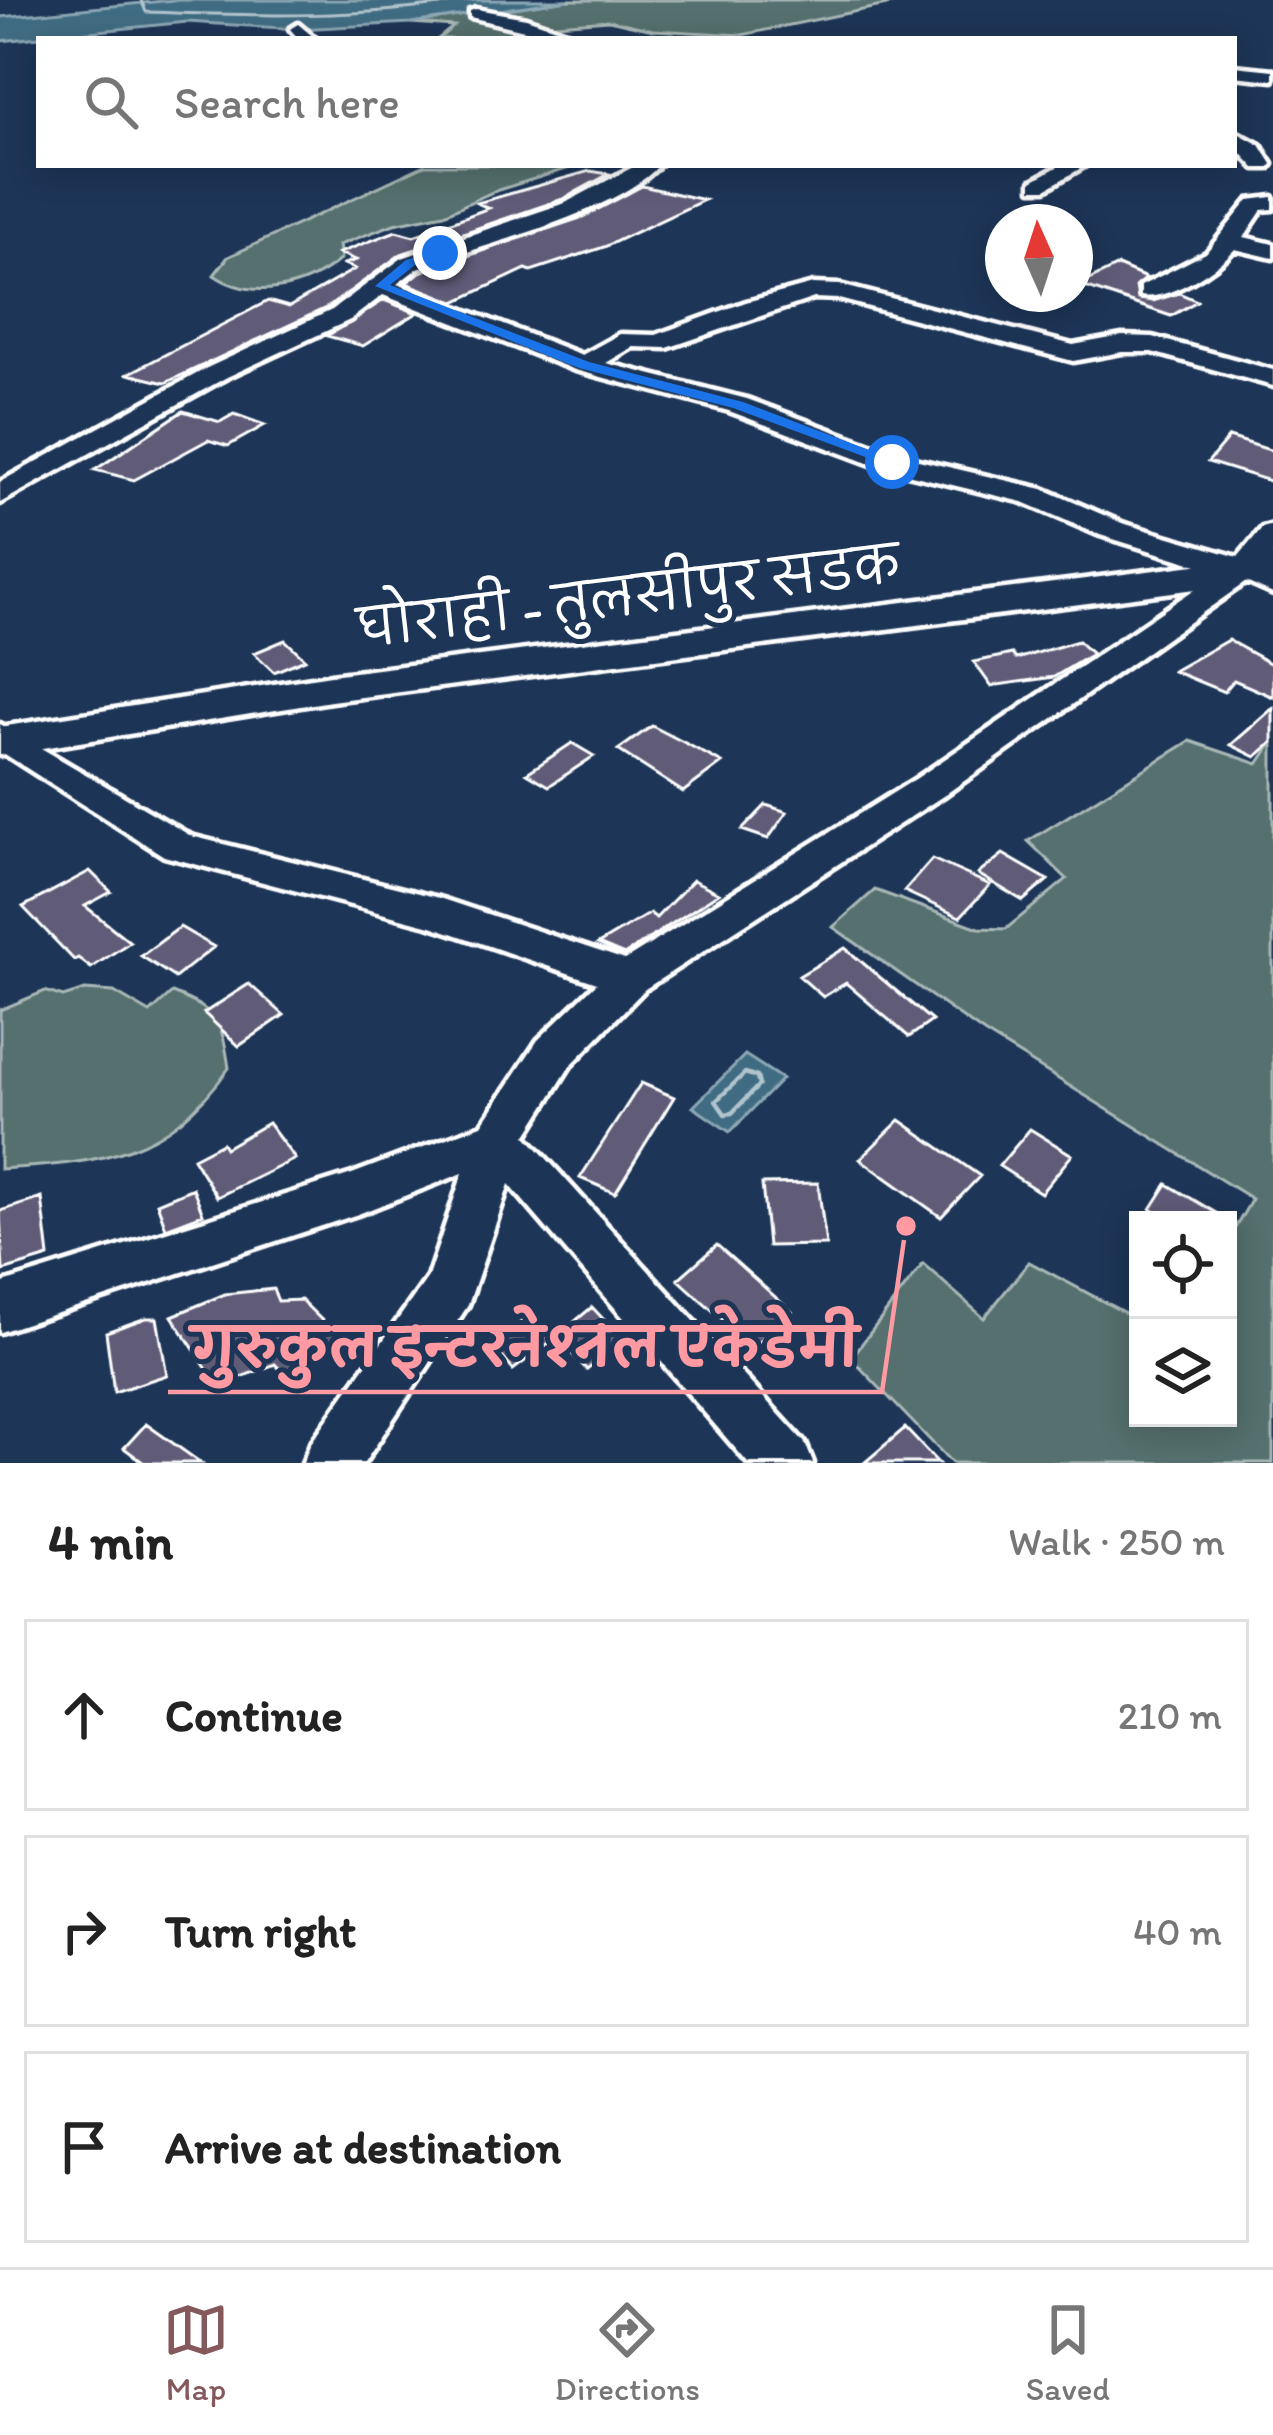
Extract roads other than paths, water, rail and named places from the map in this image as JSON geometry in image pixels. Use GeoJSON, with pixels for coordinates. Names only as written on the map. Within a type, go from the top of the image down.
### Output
{"type":"FeatureCollection","features":[{"type":"Feature","properties":{"kind":"main road","name":"घोराही - तुलसीपुर सडक"},"geometry":{"type":"LineString","coordinates":[[3,739],[332,688],[1264,573]]}},
{"type":"Feature","properties":{"kind":"street"},"geometry":{"type":"LineString","coordinates":[[476,14],[570,36]]}},
{"type":"Feature","properties":{"kind":"street"},"geometry":{"type":"LineString","coordinates":[[1237,70],[1273,75]]}},
{"type":"Feature","properties":{"kind":"street"},"geometry":{"type":"LineString","coordinates":[[1237,138],[1268,164]]}},
{"type":"Feature","properties":{"kind":"street"},"geometry":{"type":"LineString","coordinates":[[1237,164],[1268,164]]}},
{"type":"Feature","properties":{"kind":"street"},"geometry":{"type":"LineString","coordinates":[[0,494],[218,372],[340,315],[410,263],[572,207],[646,168]]}},
{"type":"Feature","properties":{"kind":"street"},"geometry":{"type":"LineString","coordinates":[[1040,185],[1071,168]]}},
{"type":"Feature","properties":{"kind":"street"},"geometry":{"type":"LineString","coordinates":[[1149,292],[1214,258],[1256,205],[1273,203]]}},
{"type":"Feature","properties":{"kind":"street"},"geometry":{"type":"LineString","coordinates":[[1230,241],[1273,250]]}},
{"type":"Feature","properties":{"kind":"street"},"geometry":{"type":"LineString","coordinates":[[381,286],[584,365],[738,405],[892,462],[1033,495],[1111,529],[1264,573]]}},
{"type":"Feature","properties":{"kind":"street"},"geometry":{"type":"LineString","coordinates":[[584,365],[629,339],[658,343],[734,313],[813,291],[872,299],[1006,339],[1073,353],[1122,344],[1153,345],[1273,379]]}},
{"type":"Feature","properties":{"kind":"street"},"geometry":{"type":"LineString","coordinates":[[332,1463],[450,1288],[499,1139],[554,1053],[630,978],[1264,573],[1273,534]]}},
{"type":"Feature","properties":{"kind":"street"},"geometry":{"type":"LineString","coordinates":[[3,739],[178,846],[439,913],[630,978]]}},
{"type":"Feature","properties":{"kind":"street"},"geometry":{"type":"LineString","coordinates":[[0,1308],[358,1193],[499,1139]]}},
{"type":"Feature","properties":{"kind":"street"},"geometry":{"type":"LineString","coordinates":[[499,1139],[785,1463]]}},
{"type":"Feature","properties":{"kind":"water"},"geometry":{"type":"Polygon","coordinates":[[[173,0],[567,0],[411,23],[298,29],[187,22],[0,41],[0,17],[173,0]]]}},
{"type":"Feature","properties":{"kind":"water"},"geometry":{"type":"Polygon","coordinates":[[[745,1055],[782,1079],[730,1132],[693,1107],[745,1055]]]}},
{"type":"Feature","properties":{"kind":"place","name":"गुरुकुल इन्टरनेश्नल एकेडेमी"},"geometry":{"type":"Point","coordinates":[906,1226]}}]}
